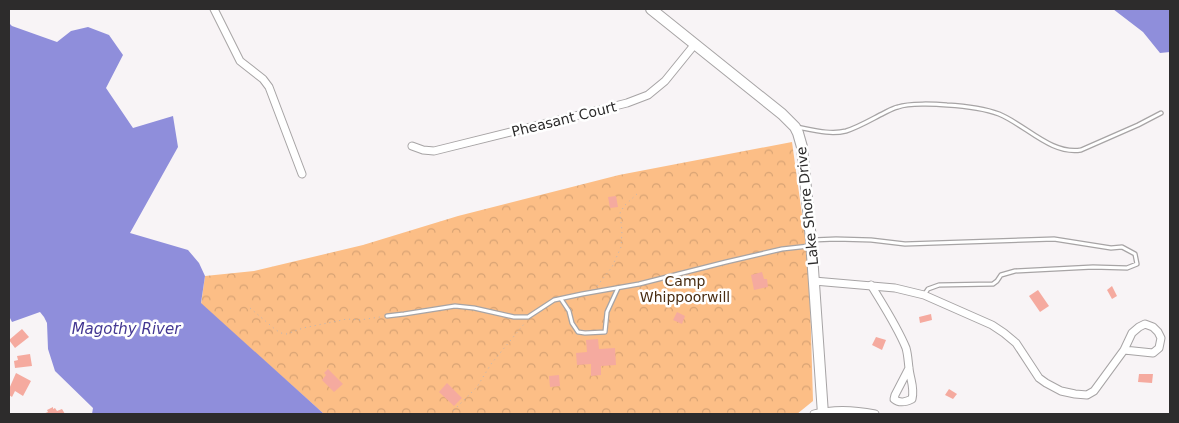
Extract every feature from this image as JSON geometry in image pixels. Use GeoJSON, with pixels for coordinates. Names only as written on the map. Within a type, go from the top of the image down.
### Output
{"type":"FeatureCollection","features":[{"type":"Feature","properties":{"kind":"street"},"geometry":{"type":"LineString","coordinates":[[214,9],[240,61],[263,79],[269,87],[302,174]]}},
{"type":"Feature","properties":{"kind":"street","name":"Lake Shore Drive"},"geometry":{"type":"LineString","coordinates":[[651,9],[782,114],[795,127],[802,147],[811,243],[820,413],[854,411],[875,414]]}},
{"type":"Feature","properties":{"kind":"street","name":"Pheasant Court"},"geometry":{"type":"LineString","coordinates":[[412,146],[434,151],[627,103],[648,94],[665,81],[695,44]]}},
{"type":"Feature","properties":{"kind":"street"},"geometry":{"type":"LineString","coordinates":[[814,281],[895,288],[924,296],[967,313],[1004,333],[1016,343],[1039,378],[1061,391],[1087,395],[1094,391],[1124,350],[1132,333],[1139,327],[1145,324],[1153,327],[1161,338],[1159,348],[1153,353],[1124,350]]}},
{"type":"Feature","properties":{"kind":"street"},"geometry":{"type":"LineString","coordinates":[[871,285],[906,348],[909,368]]}},
{"type":"Feature","properties":{"kind":"lane"},"geometry":{"type":"LineString","coordinates":[[795,127],[824,132],[846,131],[898,107],[946,105],[989,110],[1016,122],[1052,145],[1072,152],[1081,150],[1138,125],[1161,112]]}},
{"type":"Feature","properties":{"kind":"lane"},"geometry":{"type":"LineString","coordinates":[[387,316],[455,306],[474,308],[514,317],[528,317],[554,300],[665,278],[774,251],[836,239],[871,240],[905,244],[1054,239],[1111,248],[1122,247],[1135,254],[1137,264],[1127,268],[1094,267],[1014,271],[1001,275],[993,284],[939,285],[928,289],[924,296]]}},
{"type":"Feature","properties":{"kind":"lane"},"geometry":{"type":"LineString","coordinates":[[560,299],[569,311],[574,328],[578,332],[585,334],[605,332],[607,312],[618,288]]}},
{"type":"Feature","properties":{"kind":"path"},"geometry":{"type":"LineString","coordinates":[[592,292],[612,267],[621,247],[620,213],[624,206],[638,193]]}},
{"type":"Feature","properties":{"kind":"path"},"geometry":{"type":"LineString","coordinates":[[250,308],[276,330],[287,334],[303,328],[347,319],[360,320],[387,316]]}},
{"type":"Feature","properties":{"kind":"path"},"geometry":{"type":"LineString","coordinates":[[450,414],[477,387],[491,364],[521,326],[535,313]]}},
{"type":"Feature","properties":{"kind":"green space","name":"Camp Whippoorwill"},"geometry":{"type":"Polygon","coordinates":[[[792,142],[809,265],[813,401],[797,414],[324,414],[201,304],[205,276],[254,271],[363,245],[458,216],[619,175],[792,142]]]}},
{"type":"Feature","properties":{"kind":"water"},"geometry":{"type":"Polygon","coordinates":[[[1113,9],[1170,9],[1170,52],[1160,53],[1143,32],[1113,9]]]}},
{"type":"Feature","properties":{"kind":"water","name":"Magothy River"},"geometry":{"type":"Polygon","coordinates":[[[9,23],[12,26],[57,42],[71,31],[88,27],[109,35],[123,55],[106,88],[133,128],[173,116],[178,147],[130,233],[188,250],[199,263],[205,276],[201,303],[324,414],[92,414],[93,408],[55,371],[48,349],[47,323],[40,312],[12,322],[9,316],[9,23]]]}},
{"type":"Feature","properties":{"kind":"building"},"geometry":{"type":"Polygon","coordinates":[[[616,196],[618,207],[610,208],[608,197],[616,196]]]}},
{"type":"Feature","properties":{"kind":"building"},"geometry":{"type":"Polygon","coordinates":[[[762,272],[764,279],[767,279],[768,287],[754,290],[751,275],[762,272]]]}},
{"type":"Feature","properties":{"kind":"building"},"geometry":{"type":"Polygon","coordinates":[[[1112,286],[1117,296],[1112,299],[1107,290],[1112,286]]]}},
{"type":"Feature","properties":{"kind":"building"},"geometry":{"type":"Polygon","coordinates":[[[1038,290],[1049,306],[1040,312],[1029,296],[1038,290]]]}},
{"type":"Feature","properties":{"kind":"building"},"geometry":{"type":"Polygon","coordinates":[[[677,312],[685,316],[682,324],[673,320],[677,312]]]}},
{"type":"Feature","properties":{"kind":"building"},"geometry":{"type":"Polygon","coordinates":[[[931,314],[932,320],[920,323],[919,317],[931,314]]]}},
{"type":"Feature","properties":{"kind":"building"},"geometry":{"type":"Polygon","coordinates":[[[22,329],[29,337],[15,348],[9,340],[22,329]]]}},
{"type":"Feature","properties":{"kind":"building"},"geometry":{"type":"Polygon","coordinates":[[[876,337],[886,340],[882,350],[872,345],[876,337]]]}},
{"type":"Feature","properties":{"kind":"building"},"geometry":{"type":"Polygon","coordinates":[[[598,339],[599,349],[615,348],[616,365],[601,366],[601,375],[591,376],[591,364],[577,365],[576,353],[587,352],[586,340],[598,339]]]}},
{"type":"Feature","properties":{"kind":"building"},"geometry":{"type":"Polygon","coordinates":[[[30,354],[32,366],[15,368],[14,361],[18,360],[17,356],[30,354]]]}},
{"type":"Feature","properties":{"kind":"building"},"geometry":{"type":"Polygon","coordinates":[[[328,369],[343,384],[334,392],[322,380],[326,375],[324,373],[328,369]]]}},
{"type":"Feature","properties":{"kind":"building"},"geometry":{"type":"Polygon","coordinates":[[[16,373],[31,381],[23,396],[15,391],[12,397],[9,395],[9,389],[16,373]]]}},
{"type":"Feature","properties":{"kind":"building"},"geometry":{"type":"Polygon","coordinates":[[[1139,374],[1153,374],[1152,383],[1138,382],[1139,374]]]}},
{"type":"Feature","properties":{"kind":"building"},"geometry":{"type":"Polygon","coordinates":[[[559,375],[560,386],[550,387],[549,376],[559,375]]]}},
{"type":"Feature","properties":{"kind":"building"},"geometry":{"type":"Polygon","coordinates":[[[447,383],[462,398],[454,406],[439,392],[447,383]]]}},
{"type":"Feature","properties":{"kind":"building"},"geometry":{"type":"Polygon","coordinates":[[[949,389],[957,394],[953,399],[945,395],[949,389]]]}},
{"type":"Feature","properties":{"kind":"building"},"geometry":{"type":"Polygon","coordinates":[[[53,407],[57,411],[62,409],[65,414],[43,414],[53,407]]]}}]}
